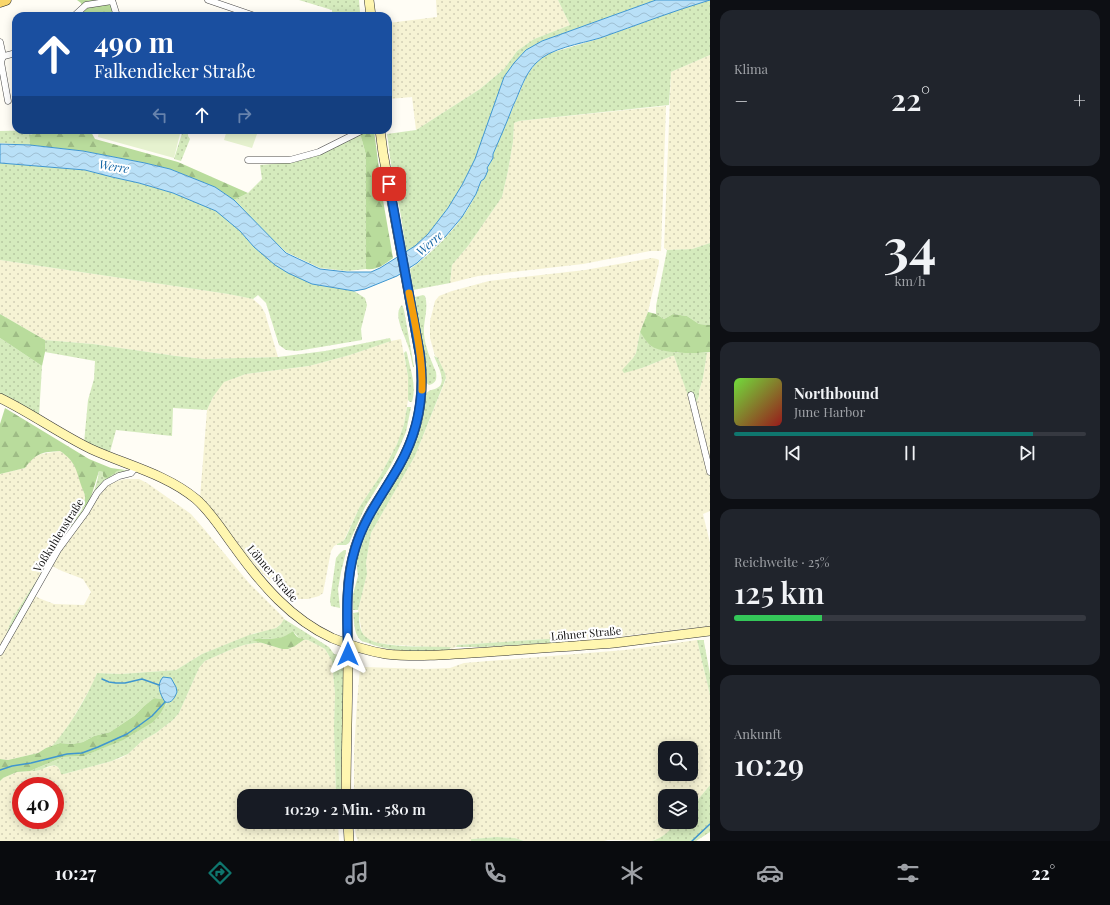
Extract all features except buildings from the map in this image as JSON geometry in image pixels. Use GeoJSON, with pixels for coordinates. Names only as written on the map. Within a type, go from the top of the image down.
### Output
{"type":"FeatureCollection","features":[{"type":"Feature","properties":{"kind":"main road"},"geometry":{"type":"LineString","coordinates":[[369,0],[370,12]]}},
{"type":"Feature","properties":{"kind":"main road"},"geometry":{"type":"LineString","coordinates":[[346,789],[349,582],[355,549],[361,532],[374,506],[407,451],[413,435],[420,406],[422,373],[412,308],[381,134]]}},
{"type":"Feature","properties":{"kind":"main road","name":"Löhner Straße"},"geometry":{"type":"LineString","coordinates":[[0,398],[86,446],[153,474],[180,488],[194,498],[212,516],[248,564],[277,598],[299,618],[331,637],[348,644],[386,654],[425,655],[572,646],[710,631]]}},
{"type":"Feature","properties":{"kind":"main road"},"geometry":{"type":"LineString","coordinates":[[348,829],[349,841]]}},
{"type":"Feature","properties":{"kind":"street"},"geometry":{"type":"LineString","coordinates":[[78,12],[86,5],[112,0],[116,12]]}},
{"type":"Feature","properties":{"kind":"street"},"geometry":{"type":"LineString","coordinates":[[208,0],[242,12]]}},
{"type":"Feature","properties":{"kind":"street"},"geometry":{"type":"LineString","coordinates":[[0,42],[1,62],[8,101]]}},
{"type":"Feature","properties":{"kind":"street"},"geometry":{"type":"LineString","coordinates":[[1,57],[12,54]]}},
{"type":"Feature","properties":{"kind":"street"},"geometry":{"type":"LineString","coordinates":[[248,160],[290,160],[319,152],[355,134]]}},
{"type":"Feature","properties":{"kind":"street"},"geometry":{"type":"LineString","coordinates":[[691,395],[710,472]]}},
{"type":"Feature","properties":{"kind":"street","name":"Voßkuhlenstraße"},"geometry":{"type":"LineString","coordinates":[[0,652],[58,550],[86,512],[97,493],[106,483],[119,476],[131,473],[136,467]]}},
{"type":"Feature","properties":{"kind":"shaded area"},"geometry":{"type":"Polygon","coordinates":[[[436,0],[558,0],[570,25],[534,39],[517,51],[504,69],[480,89],[416,130],[412,97],[392,99],[392,23],[437,17],[436,0]]]}},
{"type":"Feature","properties":{"kind":"shaded area"},"geometry":{"type":"Polygon","coordinates":[[[710,55],[710,243],[692,249],[667,250],[664,248],[671,72],[710,55]]]}},
{"type":"Feature","properties":{"kind":"shaded area"},"geometry":{"type":"Polygon","coordinates":[[[666,106],[661,251],[650,251],[583,264],[478,276],[450,283],[452,265],[468,246],[502,197],[513,142],[514,123],[519,121],[666,106]]]}},
{"type":"Feature","properties":{"kind":"shaded area"},"geometry":{"type":"Polygon","coordinates":[[[652,258],[659,260],[659,263],[648,312],[640,332],[636,353],[623,370],[624,372],[642,368],[674,356],[688,394],[710,478],[710,511],[703,514],[710,543],[710,626],[615,637],[569,640],[562,638],[457,645],[449,650],[451,648],[377,643],[366,638],[362,633],[358,610],[367,574],[366,563],[371,533],[415,456],[446,379],[445,373],[438,358],[435,356],[430,338],[430,321],[435,301],[439,296],[452,291],[489,281],[585,270],[652,258]]]}},
{"type":"Feature","properties":{"kind":"shaded area"},"geometry":{"type":"Polygon","coordinates":[[[0,260],[253,299],[261,306],[265,313],[278,357],[205,359],[93,344],[45,340],[0,314],[0,260]]]}},
{"type":"Feature","properties":{"kind":"shaded area"},"geometry":{"type":"Polygon","coordinates":[[[401,339],[409,388],[404,424],[397,444],[380,476],[360,506],[344,540],[334,546],[331,551],[323,593],[319,596],[308,599],[298,599],[287,593],[257,569],[200,498],[207,410],[213,397],[223,382],[246,374],[309,366],[401,339]]]}},
{"type":"Feature","properties":{"kind":"shaded area"},"geometry":{"type":"Polygon","coordinates":[[[710,352],[710,465],[696,403],[703,378],[707,353],[710,352]]]}},
{"type":"Feature","properties":{"kind":"shaded area"},"geometry":{"type":"Polygon","coordinates":[[[60,451],[68,456],[78,472],[85,496],[84,501],[76,518],[43,573],[12,619],[7,634],[0,647],[0,474],[25,468],[32,458],[41,454],[60,451]]]}},
{"type":"Feature","properties":{"kind":"shaded area"},"geometry":{"type":"Polygon","coordinates":[[[126,479],[139,479],[147,483],[191,514],[249,583],[284,618],[284,621],[276,628],[255,633],[202,654],[176,670],[121,674],[97,673],[92,685],[72,720],[52,746],[38,753],[8,760],[0,759],[0,655],[35,596],[54,604],[84,605],[91,592],[83,579],[52,566],[62,547],[102,488],[113,482],[126,479]]]}},
{"type":"Feature","properties":{"kind":"shaded area"},"geometry":{"type":"Polygon","coordinates":[[[305,639],[325,649],[332,661],[335,694],[334,727],[336,789],[237,789],[237,829],[338,829],[339,841],[0,841],[0,781],[3,778],[17,772],[39,770],[52,766],[58,767],[64,774],[121,758],[128,754],[142,741],[156,733],[173,720],[179,713],[199,668],[205,661],[230,650],[255,643],[262,643],[282,649],[288,649],[305,639]]]}},
{"type":"Feature","properties":{"kind":"shaded area"},"geometry":{"type":"Polygon","coordinates":[[[697,640],[710,695],[710,785],[698,800],[698,789],[658,789],[658,829],[672,829],[660,838],[651,841],[524,841],[515,838],[497,837],[471,839],[471,841],[358,841],[355,829],[473,829],[473,789],[354,789],[354,753],[360,668],[450,668],[464,663],[625,650],[697,640]]]}},
{"type":"Feature","properties":{"kind":"green space"},"geometry":{"type":"Polygon","coordinates":[[[77,0],[110,0],[114,12],[83,12],[81,3],[77,0]]]}},
{"type":"Feature","properties":{"kind":"green space"},"geometry":{"type":"Polygon","coordinates":[[[299,0],[359,0],[360,12],[332,12],[332,10],[299,0]]]}},
{"type":"Feature","properties":{"kind":"green space"},"geometry":{"type":"Polygon","coordinates":[[[558,0],[656,0],[542,41],[526,50],[504,77],[475,159],[462,185],[448,208],[428,234],[406,252],[387,134],[416,130],[480,89],[504,69],[517,51],[534,39],[570,25],[558,0]]]}},
{"type":"Feature","properties":{"kind":"green space"},"geometry":{"type":"Polygon","coordinates":[[[710,0],[710,55],[671,72],[669,105],[519,121],[514,123],[513,142],[502,197],[468,246],[452,265],[450,283],[413,290],[410,269],[442,241],[469,207],[491,162],[493,154],[527,75],[536,63],[547,54],[598,39],[674,11],[710,0]]]}},
{"type":"Feature","properties":{"kind":"green space"},"geometry":{"type":"Polygon","coordinates":[[[0,131],[12,131],[12,134],[33,134],[29,135],[30,145],[0,143],[0,131]]]}},
{"type":"Feature","properties":{"kind":"green space"},"geometry":{"type":"Polygon","coordinates":[[[92,134],[95,139],[178,162],[248,193],[234,200],[215,187],[170,169],[83,151],[30,145],[29,135],[92,134]]]}},
{"type":"Feature","properties":{"kind":"green space"},"geometry":{"type":"Polygon","coordinates":[[[98,134],[180,134],[174,158],[98,137],[98,134]]]}},
{"type":"Feature","properties":{"kind":"green space"},"geometry":{"type":"Polygon","coordinates":[[[182,134],[188,134],[190,139],[181,161],[174,159],[182,134]]]}},
{"type":"Feature","properties":{"kind":"green space"},"geometry":{"type":"Polygon","coordinates":[[[226,134],[257,134],[252,148],[224,140],[226,134]]]}},
{"type":"Feature","properties":{"kind":"green space"},"geometry":{"type":"Polygon","coordinates":[[[360,134],[366,155],[366,269],[347,271],[320,268],[286,252],[258,226],[234,200],[248,193],[262,179],[260,165],[294,162],[360,134]]]}},
{"type":"Feature","properties":{"kind":"green space"},"geometry":{"type":"Polygon","coordinates":[[[360,134],[375,134],[383,200],[393,258],[387,263],[373,269],[366,269],[366,155],[360,134]]]}},
{"type":"Feature","properties":{"kind":"green space"},"geometry":{"type":"Polygon","coordinates":[[[0,163],[85,170],[173,193],[216,210],[240,231],[254,247],[312,284],[354,291],[365,298],[367,305],[361,329],[362,340],[297,351],[286,350],[279,345],[266,303],[258,295],[253,299],[0,260],[0,163]]]}},
{"type":"Feature","properties":{"kind":"green space"},"geometry":{"type":"Polygon","coordinates":[[[710,243],[710,325],[699,324],[687,316],[673,314],[664,319],[656,314],[656,306],[667,250],[692,249],[710,243]]]}},
{"type":"Feature","properties":{"kind":"green space"},"geometry":{"type":"Polygon","coordinates":[[[425,296],[426,301],[424,329],[425,339],[430,358],[436,372],[435,382],[429,385],[425,382],[415,297],[425,296]]]}},
{"type":"Feature","properties":{"kind":"green space"},"geometry":{"type":"Polygon","coordinates":[[[402,305],[414,367],[400,325],[398,314],[402,305]]]}},
{"type":"Feature","properties":{"kind":"green space"},"geometry":{"type":"Polygon","coordinates":[[[648,312],[656,314],[664,319],[673,314],[687,316],[699,324],[710,325],[710,352],[671,352],[656,349],[651,346],[640,332],[648,312]]]}},
{"type":"Feature","properties":{"kind":"green space"},"geometry":{"type":"Polygon","coordinates":[[[0,314],[45,340],[45,352],[42,366],[0,338],[0,314]]]}},
{"type":"Feature","properties":{"kind":"green space"},"geometry":{"type":"Polygon","coordinates":[[[640,332],[651,346],[677,353],[707,353],[703,378],[696,403],[710,465],[710,478],[692,407],[674,356],[624,373],[622,370],[636,353],[640,332]]]}},
{"type":"Feature","properties":{"kind":"green space"},"geometry":{"type":"Polygon","coordinates":[[[0,338],[42,366],[39,416],[0,394],[0,338]]]}},
{"type":"Feature","properties":{"kind":"green space"},"geometry":{"type":"Polygon","coordinates":[[[390,338],[391,341],[350,355],[309,366],[246,374],[224,382],[213,397],[207,410],[173,408],[172,436],[116,430],[110,452],[84,443],[88,400],[94,379],[95,361],[45,352],[45,340],[93,344],[205,359],[278,357],[325,351],[390,338]]]}},
{"type":"Feature","properties":{"kind":"green space"},"geometry":{"type":"Polygon","coordinates":[[[406,351],[414,390],[412,402],[408,400],[408,377],[404,353],[406,351]]]}},
{"type":"Feature","properties":{"kind":"green space"},"geometry":{"type":"Polygon","coordinates":[[[434,356],[438,358],[446,378],[415,456],[371,533],[366,563],[367,574],[358,610],[353,610],[353,594],[358,576],[356,561],[369,524],[424,407],[426,394],[440,386],[442,382],[441,373],[434,356]]]}},
{"type":"Feature","properties":{"kind":"green space"},"geometry":{"type":"Polygon","coordinates":[[[407,407],[411,407],[406,432],[391,465],[365,507],[349,543],[346,545],[337,545],[345,539],[360,506],[380,476],[397,444],[404,424],[407,407]]]}},
{"type":"Feature","properties":{"kind":"green space"},"geometry":{"type":"Polygon","coordinates":[[[5,408],[89,459],[111,468],[125,470],[117,471],[107,479],[103,476],[103,472],[99,471],[91,497],[86,506],[84,506],[85,494],[76,470],[69,458],[60,451],[40,454],[36,456],[25,468],[0,474],[0,424],[5,408]]]}},
{"type":"Feature","properties":{"kind":"green space"},"geometry":{"type":"Polygon","coordinates":[[[99,471],[127,471],[107,480],[62,547],[7,634],[12,619],[43,573],[57,543],[76,518],[83,504],[84,506],[90,500],[96,485],[99,471]]]}},
{"type":"Feature","properties":{"kind":"green space"},"geometry":{"type":"Polygon","coordinates":[[[344,550],[346,550],[346,552],[338,589],[340,608],[331,606],[330,600],[336,558],[344,550]]]}},
{"type":"Feature","properties":{"kind":"green space"},"geometry":{"type":"Polygon","coordinates":[[[359,612],[363,634],[374,642],[397,646],[451,647],[449,650],[429,652],[408,651],[388,649],[364,642],[358,637],[354,625],[353,613],[359,612]]]}},
{"type":"Feature","properties":{"kind":"green space"},"geometry":{"type":"Polygon","coordinates":[[[284,619],[329,647],[334,654],[356,658],[352,678],[350,789],[336,789],[334,727],[335,694],[332,661],[325,649],[308,640],[300,639],[293,631],[288,635],[277,639],[263,638],[254,641],[262,643],[244,645],[205,661],[199,668],[179,713],[173,720],[156,733],[142,741],[128,754],[112,761],[64,774],[61,774],[58,767],[55,766],[30,771],[63,757],[84,756],[110,745],[166,705],[167,702],[168,703],[160,681],[159,689],[163,699],[154,698],[134,716],[110,732],[94,736],[83,742],[72,744],[60,743],[52,746],[78,711],[97,673],[121,674],[176,670],[202,654],[249,635],[276,628],[284,619]]]}},
{"type":"Feature","properties":{"kind":"green space"},"geometry":{"type":"Polygon","coordinates":[[[293,631],[295,635],[301,639],[305,639],[288,649],[282,649],[252,640],[280,638],[293,631]]]}},
{"type":"Feature","properties":{"kind":"green space"},"geometry":{"type":"Polygon","coordinates":[[[562,638],[564,641],[563,642],[484,647],[456,647],[457,645],[562,638]]]}},
{"type":"Feature","properties":{"kind":"green space"},"geometry":{"type":"Polygon","coordinates":[[[697,640],[704,640],[710,674],[710,695],[697,640]]]}},
{"type":"Feature","properties":{"kind":"green space"},"geometry":{"type":"Polygon","coordinates":[[[154,698],[163,699],[167,702],[160,714],[153,722],[123,740],[84,756],[63,757],[30,771],[17,772],[3,778],[0,781],[0,759],[8,760],[38,753],[46,748],[60,743],[72,744],[83,742],[94,736],[110,732],[134,716],[154,698]]]}},
{"type":"Feature","properties":{"kind":"green space"},"geometry":{"type":"Polygon","coordinates":[[[710,785],[710,832],[696,841],[651,841],[662,836],[671,829],[698,829],[698,800],[710,785]]]}},
{"type":"Feature","properties":{"kind":"green space"},"geometry":{"type":"Polygon","coordinates":[[[497,837],[515,838],[524,841],[471,841],[471,839],[497,837]]]}},
{"type":"Feature","properties":{"kind":"water","name":"Werre"},"geometry":{"type":"Polygon","coordinates":[[[656,0],[710,0],[600,38],[557,50],[536,63],[525,78],[493,154],[493,158],[487,168],[488,170],[486,175],[481,181],[476,194],[462,217],[445,237],[417,263],[397,276],[365,289],[354,291],[312,284],[288,273],[275,265],[254,247],[240,231],[216,211],[173,193],[85,170],[0,163],[0,144],[30,145],[83,151],[170,169],[215,187],[234,200],[286,253],[320,269],[347,272],[371,272],[415,246],[428,234],[448,208],[475,159],[504,77],[526,50],[542,41],[656,0]]]}},
{"type":"Feature","properties":{"kind":"water"},"geometry":{"type":"Polygon","coordinates":[[[163,677],[171,678],[176,687],[177,692],[173,700],[170,702],[165,702],[160,693],[159,686],[163,677]]]}},
{"type":"Feature","properties":{"kind":"waterway"},"geometry":{"type":"LineString","coordinates":[[102,679],[116,683],[125,683],[142,679],[159,685]]}},
{"type":"Feature","properties":{"kind":"waterway"},"geometry":{"type":"LineString","coordinates":[[0,770],[67,754],[82,753],[98,747],[127,734],[152,716],[165,702]]}},
{"type":"Feature","properties":{"kind":"waterway"},"geometry":{"type":"LineString","coordinates":[[692,841],[710,824]]}},
{"type":"Feature","properties":{"kind":"slow traffic"},"geometry":{"type":"LineString","coordinates":[[409,293],[420,355],[422,390]]}},
{"type":"Feature","properties":{"kind":"route"},"geometry":{"type":"LineString","coordinates":[[348,654],[349,582],[355,549],[367,519],[407,451],[418,417],[422,388],[420,355],[389,184]]}}]}
